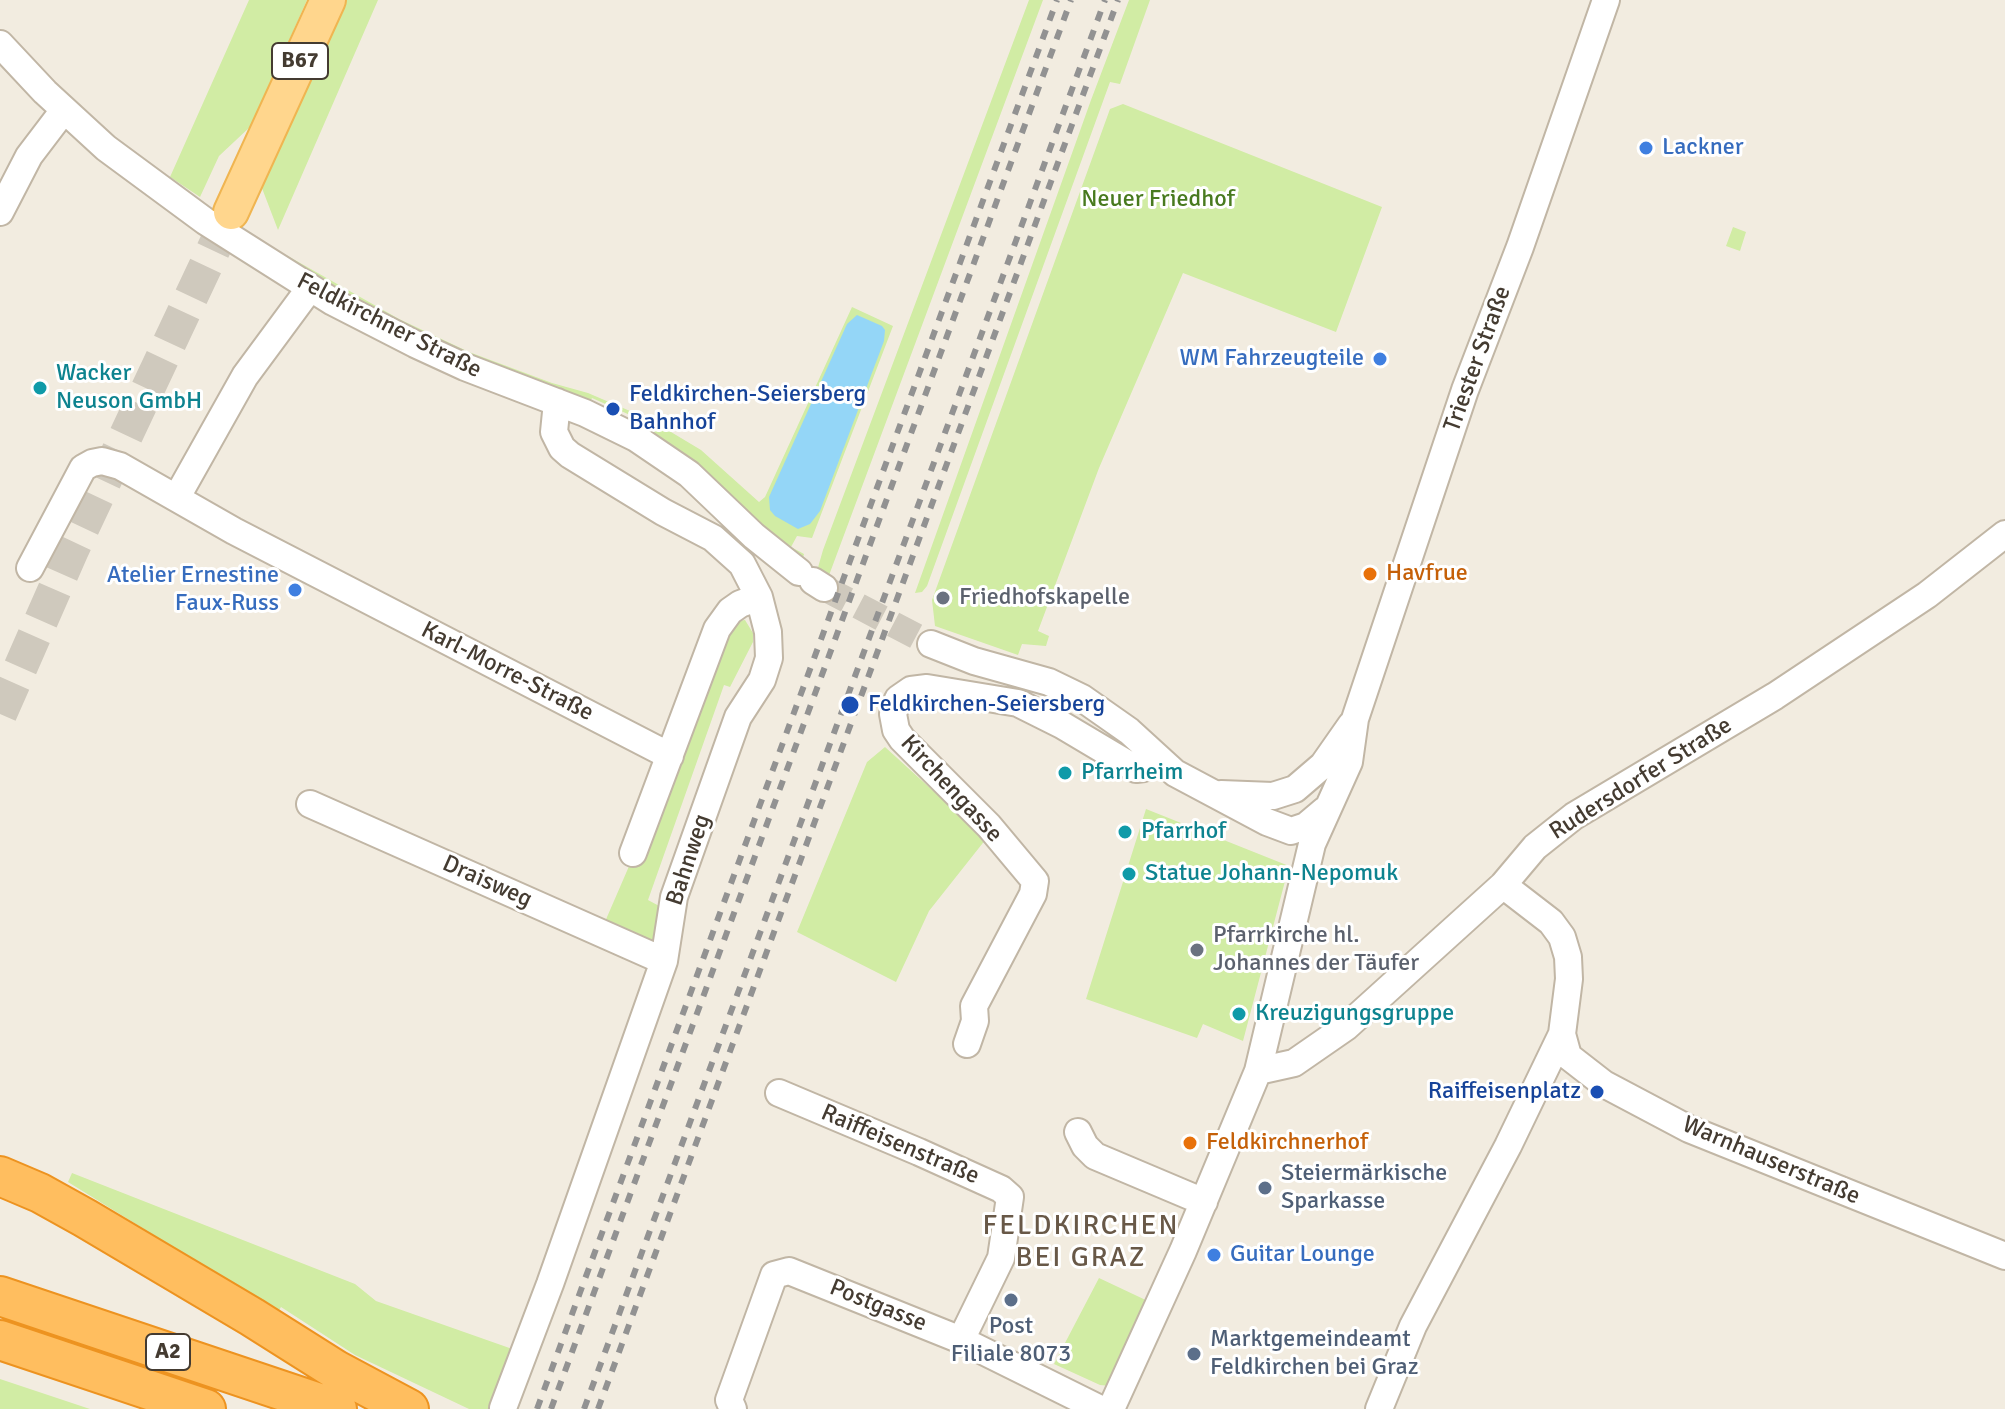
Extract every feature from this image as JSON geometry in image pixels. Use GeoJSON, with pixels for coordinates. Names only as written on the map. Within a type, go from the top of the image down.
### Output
{"type":"FeatureCollection","features":[{"type":"Feature","properties":{"kind":"highway"},"geometry":{"type":"LineString","coordinates":[[0,1176],[74,1211],[336,1370],[409,1409]]}},
{"type":"Feature","properties":{"kind":"highway","name":"A2"},"geometry":{"type":"LineString","coordinates":[[0,1296],[337,1409]]}},
{"type":"Feature","properties":{"kind":"highway","name":"A2"},"geometry":{"type":"LineString","coordinates":[[0,1340],[206,1409]]}},
{"type":"Feature","properties":{"kind":"main road","name":"B67"},"geometry":{"type":"LineString","coordinates":[[231,212],[328,0]]}},
{"type":"Feature","properties":{"kind":"street","name":"Triester Straße"},"geometry":{"type":"LineString","coordinates":[[1355,719],[1482,341],[1520,247],[1606,0]]}},
{"type":"Feature","properties":{"kind":"street","name":"Feldkirchner Straße"},"geometry":{"type":"LineString","coordinates":[[0,44],[64,110],[152,184],[310,288],[440,356],[620,429],[670,460],[702,485],[754,536],[812,580]]}},
{"type":"Feature","properties":{"kind":"street"},"geometry":{"type":"LineString","coordinates":[[0,212],[29,156],[64,110]]}},
{"type":"Feature","properties":{"kind":"street"},"geometry":{"type":"LineString","coordinates":[[177,497],[245,376],[310,288]]}},
{"type":"Feature","properties":{"kind":"street","name":"Bahnweg"},"geometry":{"type":"LineString","coordinates":[[503,1408],[664,961],[674,897],[738,717],[767,669],[770,646],[759,597],[742,564],[713,538],[595,472],[562,448],[554,432],[557,402]]}},
{"type":"Feature","properties":{"kind":"street","name":"Karl-Morre-Straße"},"geometry":{"type":"LineString","coordinates":[[30,568],[83,468],[102,461],[120,466],[234,531],[670,756]]}},
{"type":"Feature","properties":{"kind":"street","name":"Rudersdorfer Straße"},"geometry":{"type":"LineString","coordinates":[[1258,1071],[1294,1063],[1346,1027],[1503,885],[1535,847],[1574,816],[1775,696],[1927,595],[2005,534]]}},
{"type":"Feature","properties":{"kind":"street"},"geometry":{"type":"LineString","coordinates":[[633,853],[717,629],[730,611],[759,597]]}},
{"type":"Feature","properties":{"kind":"street"},"geometry":{"type":"LineString","coordinates":[[931,644],[1067,690],[1113,718],[1175,773],[1267,822],[1291,831],[1314,827]]}},
{"type":"Feature","properties":{"kind":"street","name":"Kirchengasse"},"geometry":{"type":"LineString","coordinates":[[967,1044],[975,1021],[974,1006],[1033,894],[1035,881],[989,826],[902,739],[894,724],[894,706],[898,699],[911,690],[927,688],[1018,703],[1136,769],[1159,759]]}},
{"type":"Feature","properties":{"kind":"street"},"geometry":{"type":"LineString","coordinates":[[1217,793],[1273,796],[1295,789],[1323,765],[1355,719]]}},
{"type":"Feature","properties":{"kind":"street"},"geometry":{"type":"LineString","coordinates":[[1111,1409],[1179,1261],[1258,1071],[1314,827],[1349,762],[1355,719]]}},
{"type":"Feature","properties":{"kind":"street"},"geometry":{"type":"LineString","coordinates":[[1295,789],[1314,827]]}},
{"type":"Feature","properties":{"kind":"street","name":"Draisweg"},"geometry":{"type":"LineString","coordinates":[[310,804],[664,961]]}},
{"type":"Feature","properties":{"kind":"street"},"geometry":{"type":"LineString","coordinates":[[1379,1409],[1413,1326],[1508,1146],[1562,1034],[1569,979],[1568,957],[1562,937],[1551,922],[1503,885]]}},
{"type":"Feature","properties":{"kind":"street","name":"Warnhauserstraße"},"geometry":{"type":"LineString","coordinates":[[1562,1034],[1568,1056],[1604,1084],[1689,1129],[2005,1256]]}},
{"type":"Feature","properties":{"kind":"street","name":"Raiffeisenstraße"},"geometry":{"type":"LineString","coordinates":[[779,1093],[919,1152],[1001,1189],[1010,1197],[1001,1258],[961,1340]]}},
{"type":"Feature","properties":{"kind":"street"},"geometry":{"type":"LineString","coordinates":[[1078,1132],[1095,1156],[1204,1202]]}},
{"type":"Feature","properties":{"kind":"street","name":"Postgasse"},"geometry":{"type":"LineString","coordinates":[[731,1405],[774,1275],[789,1271],[961,1340],[1100,1409]]}},
{"type":"Feature","properties":{"kind":"green space"},"geometry":{"type":"Polygon","coordinates":[[[249,0],[307,0],[251,126],[219,156],[200,197],[170,177],[249,0]]]}},
{"type":"Feature","properties":{"kind":"green space"},"geometry":{"type":"Polygon","coordinates":[[[345,0],[378,0],[278,230],[260,183],[345,0]]]}},
{"type":"Feature","properties":{"kind":"green space"},"geometry":{"type":"Polygon","coordinates":[[[1029,0],[1043,0],[828,578],[817,571],[823,550],[1029,0]]]}},
{"type":"Feature","properties":{"kind":"green space"},"geometry":{"type":"Polygon","coordinates":[[[1129,0],[1150,0],[1120,84],[1110,82],[927,586],[922,592],[915,593],[1091,100],[1129,0]]]}},
{"type":"Feature","properties":{"kind":"green space","name":"Neuer Friedhof"},"geometry":{"type":"Polygon","coordinates":[[[1123,104],[1382,207],[1336,332],[1183,273],[1099,468],[1038,631],[1049,636],[1046,646],[1022,644],[1018,655],[935,626],[932,600],[1110,109],[1123,104]]]}},
{"type":"Feature","properties":{"kind":"green space"},"geometry":{"type":"Polygon","coordinates":[[[1733,227],[1746,232],[1740,251],[1726,246],[1733,227]]]}},
{"type":"Feature","properties":{"kind":"green space"},"geometry":{"type":"Polygon","coordinates":[[[286,255],[399,319],[469,352],[588,393],[651,420],[701,450],[759,502],[765,497],[852,307],[893,326],[812,538],[797,536],[791,547],[804,554],[802,561],[627,422],[630,415],[592,398],[589,404],[491,367],[393,322],[290,262],[286,255]]]}},
{"type":"Feature","properties":{"kind":"green space"},"geometry":{"type":"Polygon","coordinates":[[[745,620],[753,633],[753,642],[730,687],[724,685],[648,900],[661,907],[658,938],[649,943],[604,924],[675,760],[720,637],[737,621],[745,620]]]}},
{"type":"Feature","properties":{"kind":"green space"},"geometry":{"type":"Polygon","coordinates":[[[885,747],[986,839],[929,911],[896,982],[797,932],[867,762],[885,747]]]}},
{"type":"Feature","properties":{"kind":"green space"},"geometry":{"type":"Polygon","coordinates":[[[1146,809],[1289,866],[1243,1041],[1203,1024],[1197,1038],[1086,999],[1146,809]]]}},
{"type":"Feature","properties":{"kind":"green space"},"geometry":{"type":"Polygon","coordinates":[[[72,1173],[355,1284],[376,1301],[518,1351],[496,1409],[469,1409],[355,1355],[281,1307],[278,1312],[68,1182],[72,1173]]]}},
{"type":"Feature","properties":{"kind":"green space"},"geometry":{"type":"Polygon","coordinates":[[[1099,1278],[1152,1303],[1110,1386],[1100,1385],[1054,1364],[1099,1278]]]}},
{"type":"Feature","properties":{"kind":"green space"},"geometry":{"type":"Polygon","coordinates":[[[0,1379],[90,1409],[0,1409],[0,1379]]]}},
{"type":"Feature","properties":{"kind":"water"},"geometry":{"type":"Polygon","coordinates":[[[857,315],[882,326],[885,330],[884,341],[820,511],[810,524],[798,529],[775,516],[770,510],[769,497],[847,324],[857,315]]]}},
{"type":"Feature","properties":{"kind":"tunnel"},"geometry":{"type":"LineString","coordinates":[[0,714],[72,550],[231,212]]}},
{"type":"Feature","properties":{"kind":"tunnel"},"geometry":{"type":"LineString","coordinates":[[824,588],[931,644]]}},
{"type":"Feature","properties":{"kind":"railway"},"geometry":{"type":"LineString","coordinates":[[537,1409],[1057,0]]}},
{"type":"Feature","properties":{"kind":"railway"},"geometry":{"type":"LineString","coordinates":[[551,1409],[1071,0]]}},
{"type":"Feature","properties":{"kind":"railway"},"geometry":{"type":"LineString","coordinates":[[584,1409],[1105,0]]}},
{"type":"Feature","properties":{"kind":"railway"},"geometry":{"type":"LineString","coordinates":[[598,1409],[1118,0]]}},
{"type":"Feature","properties":{"kind":"place","name":"Lackner"},"geometry":{"type":"Point","coordinates":[1646,148]}},
{"type":"Feature","properties":{"kind":"place","name":"WM Fahrzeugteile"},"geometry":{"type":"Point","coordinates":[1380,359]}},
{"type":"Feature","properties":{"kind":"place","name":"Wacker Neuson GmbH"},"geometry":{"type":"Point","coordinates":[40,388]}},
{"type":"Feature","properties":{"kind":"place","name":"Feldkirchen-Seiersberg Bahnhof"},"geometry":{"type":"Point","coordinates":[613,409]}},
{"type":"Feature","properties":{"kind":"place","name":"Havfrue"},"geometry":{"type":"Point","coordinates":[1370,574]}},
{"type":"Feature","properties":{"kind":"place","name":"Atelier Ernestine Faux-Russ"},"geometry":{"type":"Point","coordinates":[295,590]}},
{"type":"Feature","properties":{"kind":"place","name":"Friedhofskapelle"},"geometry":{"type":"Point","coordinates":[943,598]}},
{"type":"Feature","properties":{"kind":"place","name":"Feldkirchen-Seiersberg"},"geometry":{"type":"Point","coordinates":[850,705]}},
{"type":"Feature","properties":{"kind":"place","name":"Pfarrheim"},"geometry":{"type":"Point","coordinates":[1065,773]}},
{"type":"Feature","properties":{"kind":"place","name":"Pfarrhof"},"geometry":{"type":"Point","coordinates":[1125,832]}},
{"type":"Feature","properties":{"kind":"place","name":"Statue Johann-Nepomuk"},"geometry":{"type":"Point","coordinates":[1129,874]}},
{"type":"Feature","properties":{"kind":"place","name":"Pfarrkirche hl. Johannes der Täufer"},"geometry":{"type":"Point","coordinates":[1197,950]}},
{"type":"Feature","properties":{"kind":"place","name":"Kreuzigungsgruppe"},"geometry":{"type":"Point","coordinates":[1239,1014]}},
{"type":"Feature","properties":{"kind":"place","name":"Raiffeisenplatz"},"geometry":{"type":"Point","coordinates":[1597,1092]}},
{"type":"Feature","properties":{"kind":"place","name":"Feldkirchnerhof"},"geometry":{"type":"Point","coordinates":[1190,1143]}},
{"type":"Feature","properties":{"kind":"place","name":"Steiermärkische Sparkasse"},"geometry":{"type":"Point","coordinates":[1265,1188]}},
{"type":"Feature","properties":{"kind":"place","name":"Guitar Lounge"},"geometry":{"type":"Point","coordinates":[1214,1255]}},
{"type":"Feature","properties":{"kind":"place","name":"Post Filiale 8073"},"geometry":{"type":"Point","coordinates":[1011,1300]}},
{"type":"Feature","properties":{"kind":"place","name":"Marktgemeindeamt Feldkirchen bei Graz"},"geometry":{"type":"Point","coordinates":[1194,1354]}},
{"type":"Feature","properties":{"kind":"district","name":"FELDKIRCHEN BEI GRAZ"},"geometry":{"type":"Point","coordinates":[1081,1243]}}]}
